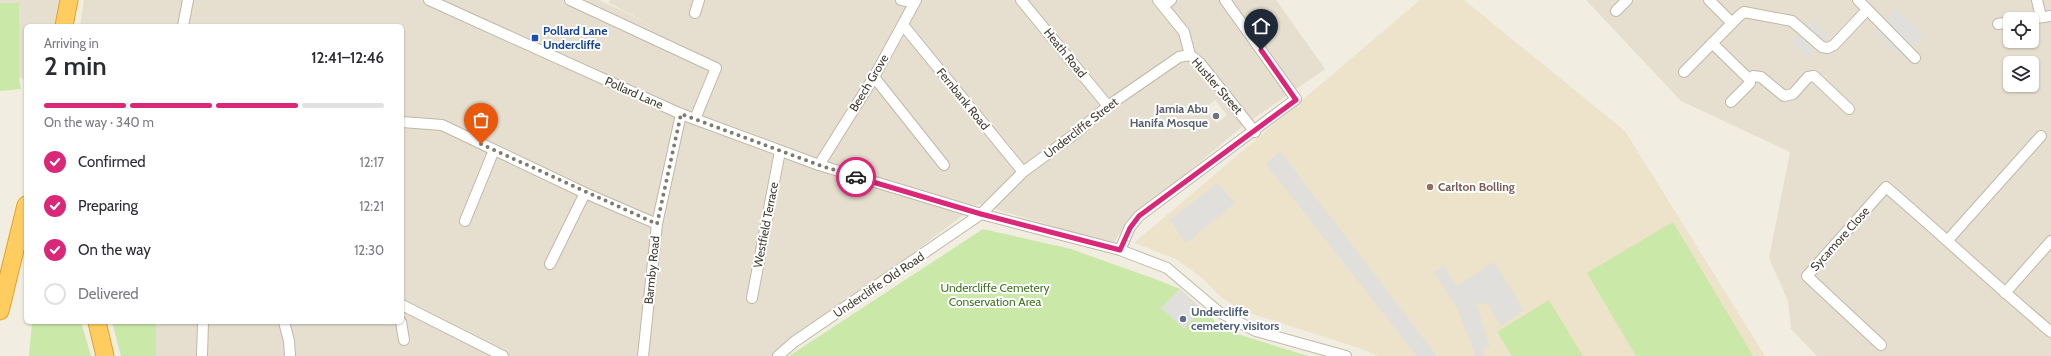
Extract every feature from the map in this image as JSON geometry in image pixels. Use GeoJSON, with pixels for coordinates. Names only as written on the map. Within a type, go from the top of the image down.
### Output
{"type":"FeatureCollection","features":[{"type":"Feature","properties":{"kind":"highway"},"geometry":{"type":"LineString","coordinates":[[64,24],[69,0]]}},
{"type":"Feature","properties":{"kind":"highway"},"geometry":{"type":"LineString","coordinates":[[0,311],[24,213]]}},
{"type":"Feature","properties":{"kind":"highway"},"geometry":{"type":"LineString","coordinates":[[97,324],[105,356]]}},
{"type":"Feature","properties":{"kind":"street"},"geometry":{"type":"LineString","coordinates":[[183,24],[188,0]]}},
{"type":"Feature","properties":{"kind":"street","name":"Pollard Lane"},"geometry":{"type":"LineString","coordinates":[[429,0],[681,114],[780,151],[819,165],[981,214],[1120,250],[1167,268],[1219,312],[1256,331],[1346,356]]}},
{"type":"Feature","properties":{"kind":"street"},"geometry":{"type":"LineString","coordinates":[[570,0],[716,68],[695,119]]}},
{"type":"Feature","properties":{"kind":"street"},"geometry":{"type":"LineString","coordinates":[[695,13],[699,0]]}},
{"type":"Feature","properties":{"kind":"street"},"geometry":{"type":"LineString","coordinates":[[901,0],[915,2]]}},
{"type":"Feature","properties":{"kind":"street","name":"Heath Road"},"geometry":{"type":"LineString","coordinates":[[1021,0],[1108,106]]}},
{"type":"Feature","properties":{"kind":"street"},"geometry":{"type":"LineString","coordinates":[[1120,250],[1130,228],[1139,216],[1296,100],[1225,0]]}},
{"type":"Feature","properties":{"kind":"street"},"geometry":{"type":"LineString","coordinates":[[1616,12],[1627,0]]}},
{"type":"Feature","properties":{"kind":"street"},"geometry":{"type":"LineString","coordinates":[[1709,0],[1732,22]]}},
{"type":"Feature","properties":{"kind":"street"},"geometry":{"type":"LineString","coordinates":[[1858,0],[1915,58]]}},
{"type":"Feature","properties":{"kind":"street"},"geometry":{"type":"LineString","coordinates":[[2037,0],[2046,16]]}},
{"type":"Feature","properties":{"kind":"street","name":"Beech Grove"},"geometry":{"type":"LineString","coordinates":[[819,165],[874,76],[915,2]]}},
{"type":"Feature","properties":{"kind":"street","name":"Hustler Street"},"geometry":{"type":"LineString","coordinates":[[1164,2],[1184,32],[1190,55],[1200,63],[1254,132]]}},
{"type":"Feature","properties":{"kind":"street"},"geometry":{"type":"LineString","coordinates":[[1684,72],[1732,22],[1744,12],[1788,20],[1822,47],[1828,48],[1834,45],[1867,10]]}},
{"type":"Feature","properties":{"kind":"street"},"geometry":{"type":"LineString","coordinates":[[1998,24],[2003,23]]}},
{"type":"Feature","properties":{"kind":"street","name":"Fernbank Road"},"geometry":{"type":"LineString","coordinates":[[903,25],[1023,172]]}},
{"type":"Feature","properties":{"kind":"street"},"geometry":{"type":"LineString","coordinates":[[1712,43],[1750,80]]}},
{"type":"Feature","properties":{"kind":"street","name":"Undercliffe Street"},"geometry":{"type":"LineString","coordinates":[[981,214],[1023,172],[1072,136],[1108,106],[1179,57],[1190,55]]}},
{"type":"Feature","properties":{"kind":"street"},"geometry":{"type":"LineString","coordinates":[[874,76],[944,164]]}},
{"type":"Feature","properties":{"kind":"street"},"geometry":{"type":"LineString","coordinates":[[1732,102],[1750,82],[1753,76],[1761,77],[1784,96],[1793,94],[1808,76],[1814,76],[1849,109]]}},
{"type":"Feature","properties":{"kind":"street","name":"Barmby Road"},"geometry":{"type":"LineString","coordinates":[[643,356],[657,224],[681,114]]}},
{"type":"Feature","properties":{"kind":"street"},"geometry":{"type":"LineString","coordinates":[[404,122],[442,125],[585,193],[657,224]]}},
{"type":"Feature","properties":{"kind":"street"},"geometry":{"type":"LineString","coordinates":[[1948,240],[2041,136]]}},
{"type":"Feature","properties":{"kind":"street"},"geometry":{"type":"LineString","coordinates":[[465,221],[494,150]]}},
{"type":"Feature","properties":{"kind":"street","name":"Westfield Terrace"},"geometry":{"type":"LineString","coordinates":[[752,298],[780,151]]}},
{"type":"Feature","properties":{"kind":"street","name":"Sycamore Close"},"geometry":{"type":"LineString","coordinates":[[1881,346],[1807,276],[1886,187],[1948,240],[2004,293],[2051,332]]}},
{"type":"Feature","properties":{"kind":"street"},"geometry":{"type":"LineString","coordinates":[[550,264],[585,193]]}},
{"type":"Feature","properties":{"kind":"street","name":"Undercliffe Old Road"},"geometry":{"type":"LineString","coordinates":[[778,356],[794,342],[911,264],[981,214]]}},
{"type":"Feature","properties":{"kind":"street"},"geometry":{"type":"LineString","coordinates":[[2004,293],[2051,241]]}},
{"type":"Feature","properties":{"kind":"street"},"geometry":{"type":"LineString","coordinates":[[404,306],[503,356]]}},
{"type":"Feature","properties":{"kind":"street"},"geometry":{"type":"LineString","coordinates":[[202,356],[203,324]]}},
{"type":"Feature","properties":{"kind":"street"},"geometry":{"type":"LineString","coordinates":[[285,324],[289,341],[290,356]]}},
{"type":"Feature","properties":{"kind":"street"},"geometry":{"type":"LineString","coordinates":[[401,324],[404,340]]}},
{"type":"Feature","properties":{"kind":"shaded area"},"geometry":{"type":"Polygon","coordinates":[[[0,0],[60,0],[55,24],[24,24],[24,79],[19,78],[19,3],[0,3],[0,0]]]}},
{"type":"Feature","properties":{"kind":"shaded area"},"geometry":{"type":"Polygon","coordinates":[[[84,0],[599,0],[648,23],[609,3],[610,0],[1276,0],[1325,69],[1243,126],[1126,224],[1113,244],[978,204],[776,356],[156,356],[156,324],[404,324],[404,24],[80,24],[84,0]],[[1215,100],[1205,108],[1217,123],[1227,115],[1215,100]]]}},
{"type":"Feature","properties":{"kind":"shaded area","name":"Carlton Bolling"},"geometry":{"type":"Polygon","coordinates":[[[1420,0],[1464,0],[1625,131],[1765,356],[1377,356],[1365,350],[1240,310],[1221,297],[1201,277],[1176,259],[1134,243],[1420,0]]]}},
{"type":"Feature","properties":{"kind":"shaded area"},"geometry":{"type":"Polygon","coordinates":[[[1586,0],[2051,0],[2051,356],[1817,356],[1791,329],[1788,301],[1769,258],[1790,152],[1681,101],[1586,0]]]}},
{"type":"Feature","properties":{"kind":"shaded area"},"geometry":{"type":"Polygon","coordinates":[[[1897,9],[1924,35],[1901,58],[1875,32],[1897,9]]]}},
{"type":"Feature","properties":{"kind":"shaded area"},"geometry":{"type":"Polygon","coordinates":[[[1813,20],[1829,35],[1808,57],[1793,42],[1813,20]]]}},
{"type":"Feature","properties":{"kind":"shaded area"},"geometry":{"type":"Polygon","coordinates":[[[1280,151],[1437,356],[1417,356],[1266,164],[1280,151]]]}},
{"type":"Feature","properties":{"kind":"shaded area"},"geometry":{"type":"Polygon","coordinates":[[[1217,183],[1235,203],[1186,243],[1170,220],[1217,183]]]}},
{"type":"Feature","properties":{"kind":"shaded area"},"geometry":{"type":"Polygon","coordinates":[[[1494,262],[1524,310],[1501,326],[1488,304],[1476,303],[1490,347],[1482,350],[1484,356],[1476,356],[1458,310],[1434,272],[1444,266],[1456,286],[1494,262]]]}},
{"type":"Feature","properties":{"kind":"shaded area","name":"Undercliffe cemetery visitors"},"geometry":{"type":"Polygon","coordinates":[[[1180,289],[1202,309],[1184,329],[1161,308],[1180,289]]]}},
{"type":"Feature","properties":{"kind":"green space"},"geometry":{"type":"Polygon","coordinates":[[[0,3],[19,3],[19,78],[21,89],[0,91],[0,3]]]}},
{"type":"Feature","properties":{"kind":"green space"},"geometry":{"type":"Polygon","coordinates":[[[1673,222],[1753,356],[1636,356],[1587,273],[1673,222]]]}},
{"type":"Feature","properties":{"kind":"green space","name":"Undercliffe Cemetery Conservation Area"},"geometry":{"type":"Polygon","coordinates":[[[983,229],[1071,249],[1155,279],[1180,289],[1212,318],[1221,329],[1308,356],[789,356],[983,229]]]}},
{"type":"Feature","properties":{"kind":"green space"},"geometry":{"type":"Polygon","coordinates":[[[1549,300],[1583,356],[1512,356],[1497,332],[1549,300]]]}},
{"type":"Feature","properties":{"kind":"green space"},"geometry":{"type":"Polygon","coordinates":[[[32,324],[82,324],[91,356],[29,356],[32,324]]]}},
{"type":"Feature","properties":{"kind":"green space"},"geometry":{"type":"Polygon","coordinates":[[[113,324],[156,324],[156,356],[121,356],[113,324]]]}},
{"type":"Feature","properties":{"kind":"way so far"},"geometry":{"type":"LineString","coordinates":[[481,144],[585,193],[657,224],[681,114],[819,165],[856,177]]}},
{"type":"Feature","properties":{"kind":"place","name":"Pollard Lane Undercliffe"},"geometry":{"type":"Point","coordinates":[535,38]}},
{"type":"Feature","properties":{"kind":"place","name":"Jamia Abu Hanifa Mosque"},"geometry":{"type":"Point","coordinates":[1216,116]}},
{"type":"Feature","properties":{"kind":"place","name":"Carlton Bolling"},"geometry":{"type":"Point","coordinates":[1430,187]}},
{"type":"Feature","properties":{"kind":"place","name":"Undercliffe cemetery visitors"},"geometry":{"type":"Point","coordinates":[1183,319]}},
{"type":"Feature","properties":{"kind":"route"},"geometry":{"type":"LineString","coordinates":[[856,177],[930,200],[1120,250],[1130,228],[1139,216],[1296,100],[1261,50]]}}]}
